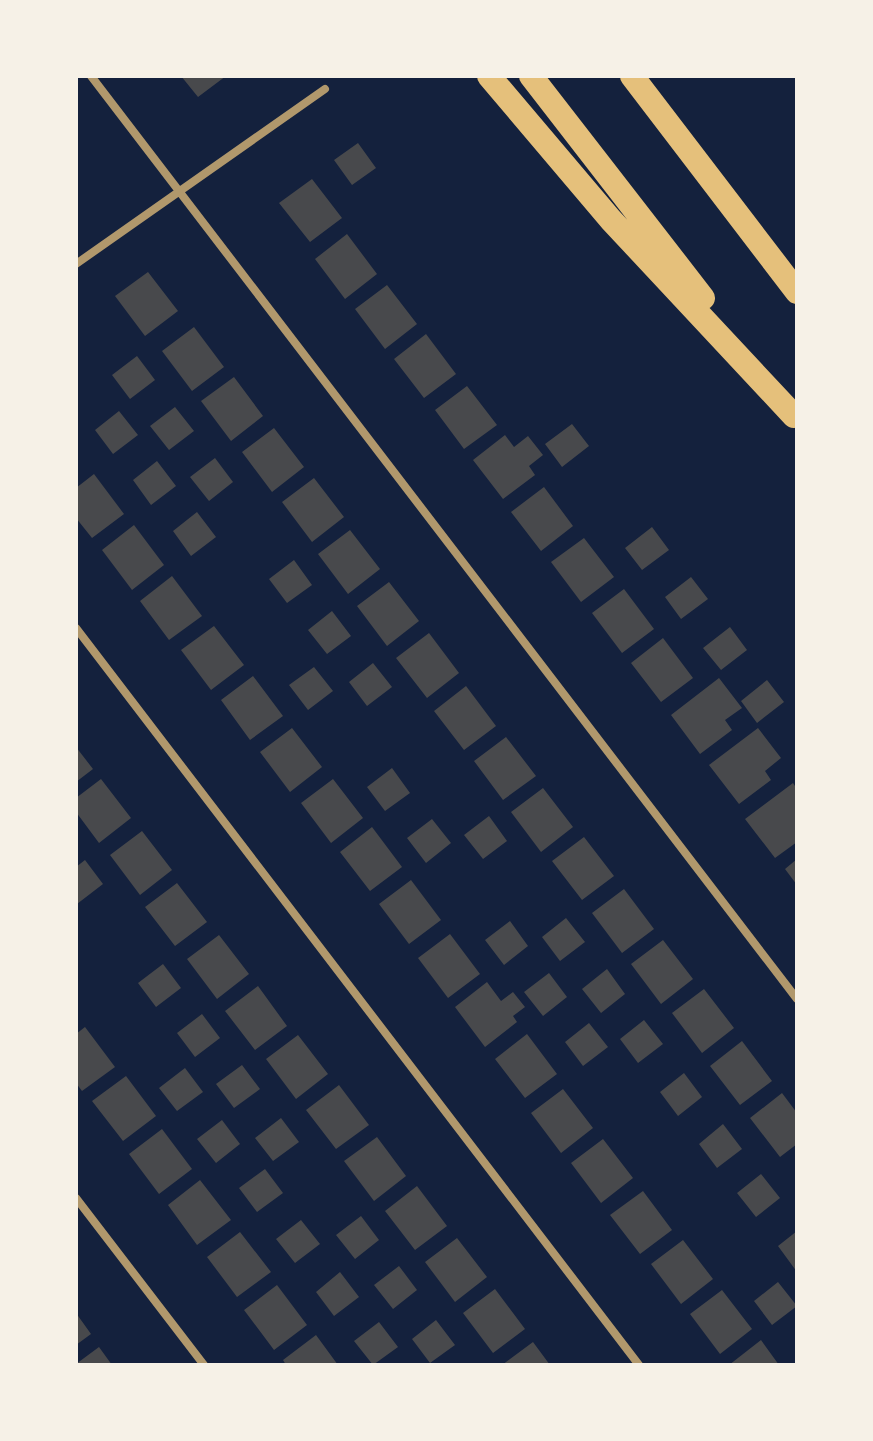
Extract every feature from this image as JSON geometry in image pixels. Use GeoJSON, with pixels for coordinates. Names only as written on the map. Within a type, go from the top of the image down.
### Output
{"type":"FeatureCollection","features":[{"type":"Feature","properties":{"kind":"highway"},"geometry":{"type":"LineString","coordinates":[[489,76],[611,220],[795,419]]}},
{"type":"Feature","properties":{"kind":"highway"},"geometry":{"type":"LineString","coordinates":[[531,76],[795,419]]}},
{"type":"Feature","properties":{"kind":"highway"},"geometry":{"type":"LineString","coordinates":[[632,76],[797,292]]}},
{"type":"Feature","properties":{"kind":"highway"},"geometry":{"type":"LineString","coordinates":[[643,76],[716,187]]}},
{"type":"Feature","properties":{"kind":"street"},"geometry":{"type":"LineString","coordinates":[[91,76],[797,999]]}},
{"type":"Feature","properties":{"kind":"street"},"geometry":{"type":"LineString","coordinates":[[76,264],[325,89]]}},
{"type":"Feature","properties":{"kind":"street"},"geometry":{"type":"LineString","coordinates":[[76,628],[639,1365]]}},
{"type":"Feature","properties":{"kind":"street"},"geometry":{"type":"LineString","coordinates":[[76,1198],[204,1365]]}},
{"type":"Feature","properties":{"kind":"building"},"geometry":{"type":"Polygon","coordinates":[[[181,76],[226,76],[198,97],[181,76]]]}},
{"type":"Feature","properties":{"kind":"building"},"geometry":{"type":"Polygon","coordinates":[[[358,143],[376,168],[352,185],[334,160],[358,143]]]}},
{"type":"Feature","properties":{"kind":"building"},"geometry":{"type":"Polygon","coordinates":[[[312,179],[342,218],[310,242],[279,203],[312,179]]]}},
{"type":"Feature","properties":{"kind":"building"},"geometry":{"type":"Polygon","coordinates":[[[347,234],[377,274],[345,299],[315,259],[347,234]]]}},
{"type":"Feature","properties":{"kind":"building"},"geometry":{"type":"Polygon","coordinates":[[[148,272],[178,311],[145,336],[115,296],[148,272]]]}},
{"type":"Feature","properties":{"kind":"building"},"geometry":{"type":"Polygon","coordinates":[[[387,285],[417,324],[385,349],[355,309],[387,285]]]}},
{"type":"Feature","properties":{"kind":"building"},"geometry":{"type":"Polygon","coordinates":[[[194,327],[224,367],[192,391],[162,351],[194,327]]]}},
{"type":"Feature","properties":{"kind":"building"},"geometry":{"type":"Polygon","coordinates":[[[426,334],[456,374],[424,398],[394,359],[426,334]]]}},
{"type":"Feature","properties":{"kind":"building"},"geometry":{"type":"Polygon","coordinates":[[[137,356],[155,380],[130,399],[112,375],[137,356]]]}},
{"type":"Feature","properties":{"kind":"building"},"geometry":{"type":"Polygon","coordinates":[[[234,377],[263,416],[231,441],[201,401],[234,377]]]}},
{"type":"Feature","properties":{"kind":"building"},"geometry":{"type":"Polygon","coordinates":[[[467,386],[497,425],[464,449],[435,410],[467,386]]]}},
{"type":"Feature","properties":{"kind":"building"},"geometry":{"type":"Polygon","coordinates":[[[175,407],[194,431],[169,450],[150,426],[175,407]]]}},
{"type":"Feature","properties":{"kind":"building"},"geometry":{"type":"Polygon","coordinates":[[[119,411],[138,435],[113,454],[95,430],[119,411]]]}},
{"type":"Feature","properties":{"kind":"building"},"geometry":{"type":"Polygon","coordinates":[[[572,424],[589,446],[562,467],[545,444],[572,424]]]}},
{"type":"Feature","properties":{"kind":"building"},"geometry":{"type":"Polygon","coordinates":[[[274,428],[304,467],[272,492],[242,452],[274,428]]]}},
{"type":"Feature","properties":{"kind":"building"},"geometry":{"type":"Polygon","coordinates":[[[505,435],[514,447],[528,436],[543,455],[529,466],[535,475],[503,499],[473,460],[505,435]]]}},
{"type":"Feature","properties":{"kind":"building"},"geometry":{"type":"Polygon","coordinates":[[[215,458],[233,482],[209,501],[190,477],[215,458]]]}},
{"type":"Feature","properties":{"kind":"building"},"geometry":{"type":"Polygon","coordinates":[[[157,461],[176,486],[151,505],[133,480],[157,461]]]}},
{"type":"Feature","properties":{"kind":"building"},"geometry":{"type":"Polygon","coordinates":[[[94,474],[124,514],[92,538],[76,518],[76,488],[94,474]]]}},
{"type":"Feature","properties":{"kind":"building"},"geometry":{"type":"Polygon","coordinates":[[[314,478],[344,517],[312,542],[282,502],[314,478]]]}},
{"type":"Feature","properties":{"kind":"building"},"geometry":{"type":"Polygon","coordinates":[[[544,487],[573,526],[541,551],[511,512],[544,487]]]}},
{"type":"Feature","properties":{"kind":"building"},"geometry":{"type":"Polygon","coordinates":[[[197,512],[216,537],[191,556],[173,531],[197,512]]]}},
{"type":"Feature","properties":{"kind":"building"},"geometry":{"type":"Polygon","coordinates":[[[134,525],[164,565],[132,590],[102,550],[134,525]]]}},
{"type":"Feature","properties":{"kind":"building"},"geometry":{"type":"Polygon","coordinates":[[[652,527],[669,550],[642,570],[625,548],[652,527]]]}},
{"type":"Feature","properties":{"kind":"building"},"geometry":{"type":"Polygon","coordinates":[[[350,530],[380,569],[348,594],[318,554],[350,530]]]}},
{"type":"Feature","properties":{"kind":"building"},"geometry":{"type":"Polygon","coordinates":[[[584,538],[614,577],[581,602],[551,562],[584,538]]]}},
{"type":"Feature","properties":{"kind":"building"},"geometry":{"type":"Polygon","coordinates":[[[294,560],[312,585],[287,603],[269,579],[294,560]]]}},
{"type":"Feature","properties":{"kind":"building"},"geometry":{"type":"Polygon","coordinates":[[[172,576],[202,616],[169,640],[140,601],[172,576]]]}},
{"type":"Feature","properties":{"kind":"building"},"geometry":{"type":"Polygon","coordinates":[[[691,577],[708,599],[681,619],[665,597],[691,577]]]}},
{"type":"Feature","properties":{"kind":"building"},"geometry":{"type":"Polygon","coordinates":[[[389,582],[419,621],[387,646],[357,606],[389,582]]]}},
{"type":"Feature","properties":{"kind":"building"},"geometry":{"type":"Polygon","coordinates":[[[624,589],[654,629],[622,653],[592,613],[624,589]]]}},
{"type":"Feature","properties":{"kind":"building"},"geometry":{"type":"Polygon","coordinates":[[[332,611],[351,636],[327,654],[308,630],[332,611]]]}},
{"type":"Feature","properties":{"kind":"building"},"geometry":{"type":"Polygon","coordinates":[[[214,626],[244,665],[211,690],[181,650],[214,626]]]}},
{"type":"Feature","properties":{"kind":"building"},"geometry":{"type":"Polygon","coordinates":[[[730,627],[747,650],[721,670],[703,648],[730,627]]]}},
{"type":"Feature","properties":{"kind":"building"},"geometry":{"type":"Polygon","coordinates":[[[429,633],[459,673],[427,698],[396,658],[429,633]]]}},
{"type":"Feature","properties":{"kind":"building"},"geometry":{"type":"Polygon","coordinates":[[[663,638],[693,678],[661,702],[631,663],[663,638]]]}},
{"type":"Feature","properties":{"kind":"building"},"geometry":{"type":"Polygon","coordinates":[[[373,663],[392,687],[367,706],[349,682],[373,663]]]}},
{"type":"Feature","properties":{"kind":"building"},"geometry":{"type":"Polygon","coordinates":[[[314,667],[333,691],[308,710],[289,685],[314,667]]]}},
{"type":"Feature","properties":{"kind":"building"},"geometry":{"type":"Polygon","coordinates":[[[253,676],[283,716],[250,740],[221,700],[253,676]]]}},
{"type":"Feature","properties":{"kind":"building"},"geometry":{"type":"Polygon","coordinates":[[[719,678],[742,708],[725,720],[732,730],[700,754],[671,715],[719,678]]]}},
{"type":"Feature","properties":{"kind":"building"},"geometry":{"type":"Polygon","coordinates":[[[767,680],[784,702],[757,723],[741,701],[767,680]]]}},
{"type":"Feature","properties":{"kind":"building"},"geometry":{"type":"Polygon","coordinates":[[[466,686],[496,726],[464,750],[434,711],[466,686]]]}},
{"type":"Feature","properties":{"kind":"building"},"geometry":{"type":"Polygon","coordinates":[[[292,728],[322,767],[290,792],[260,752],[292,728]]]}},
{"type":"Feature","properties":{"kind":"building"},"geometry":{"type":"Polygon","coordinates":[[[758,728],[781,758],[765,771],[771,780],[739,804],[709,765],[758,728]]]}},
{"type":"Feature","properties":{"kind":"building"},"geometry":{"type":"Polygon","coordinates":[[[506,737],[536,776],[503,800],[474,761],[506,737]]]}},
{"type":"Feature","properties":{"kind":"building"},"geometry":{"type":"Polygon","coordinates":[[[76,747],[93,769],[76,782],[76,747]]]}},
{"type":"Feature","properties":{"kind":"building"},"geometry":{"type":"Polygon","coordinates":[[[392,768],[410,793],[385,811],[367,787],[392,768]]]}},
{"type":"Feature","properties":{"kind":"building"},"geometry":{"type":"Polygon","coordinates":[[[101,779],[131,818],[99,843],[76,812],[76,798],[101,779]]]}},
{"type":"Feature","properties":{"kind":"building"},"geometry":{"type":"Polygon","coordinates":[[[333,779],[363,818],[331,843],[301,803],[333,779]]]}},
{"type":"Feature","properties":{"kind":"building"},"geometry":{"type":"Polygon","coordinates":[[[793,783],[797,789],[797,842],[775,858],[745,819],[793,783]]]}},
{"type":"Feature","properties":{"kind":"building"},"geometry":{"type":"Polygon","coordinates":[[[543,788],[573,827],[541,852],[511,812],[543,788]]]}},
{"type":"Feature","properties":{"kind":"building"},"geometry":{"type":"Polygon","coordinates":[[[489,816],[507,841],[483,859],[464,835],[489,816]]]}},
{"type":"Feature","properties":{"kind":"building"},"geometry":{"type":"Polygon","coordinates":[[[432,819],[451,843],[426,863],[407,838],[432,819]]]}},
{"type":"Feature","properties":{"kind":"building"},"geometry":{"type":"Polygon","coordinates":[[[372,827],[402,867],[370,891],[340,852],[372,827]]]}},
{"type":"Feature","properties":{"kind":"building"},"geometry":{"type":"Polygon","coordinates":[[[142,831],[172,870],[140,895],[110,855],[142,831]]]}},
{"type":"Feature","properties":{"kind":"building"},"geometry":{"type":"Polygon","coordinates":[[[584,837],[614,876],[582,900],[552,861],[584,837]]]}},
{"type":"Feature","properties":{"kind":"building"},"geometry":{"type":"Polygon","coordinates":[[[797,859],[797,885],[785,869],[797,859]]]}},
{"type":"Feature","properties":{"kind":"building"},"geometry":{"type":"Polygon","coordinates":[[[85,860],[103,884],[77,904],[76,867],[85,860]]]}},
{"type":"Feature","properties":{"kind":"building"},"geometry":{"type":"Polygon","coordinates":[[[411,880],[441,920],[409,944],[379,904],[411,880]]]}},
{"type":"Feature","properties":{"kind":"building"},"geometry":{"type":"Polygon","coordinates":[[[177,883],[207,922],[175,946],[145,907],[177,883]]]}},
{"type":"Feature","properties":{"kind":"building"},"geometry":{"type":"Polygon","coordinates":[[[624,889],[654,929],[622,953],[592,913],[624,889]]]}},
{"type":"Feature","properties":{"kind":"building"},"geometry":{"type":"Polygon","coordinates":[[[566,918],[585,942],[560,961],[542,937],[566,918]]]}},
{"type":"Feature","properties":{"kind":"building"},"geometry":{"type":"Polygon","coordinates":[[[510,921],[528,946],[504,965],[485,940],[510,921]]]}},
{"type":"Feature","properties":{"kind":"building"},"geometry":{"type":"Polygon","coordinates":[[[450,934],[480,974],[448,998],[418,958],[450,934]]]}},
{"type":"Feature","properties":{"kind":"building"},"geometry":{"type":"Polygon","coordinates":[[[219,935],[249,974],[217,999],[187,959],[219,935]]]}},
{"type":"Feature","properties":{"kind":"building"},"geometry":{"type":"Polygon","coordinates":[[[663,940],[693,979],[661,1004],[631,964],[663,940]]]}},
{"type":"Feature","properties":{"kind":"building"},"geometry":{"type":"Polygon","coordinates":[[[163,964],[181,988],[156,1007],[138,983],[163,964]]]}},
{"type":"Feature","properties":{"kind":"building"},"geometry":{"type":"Polygon","coordinates":[[[607,969],[625,994],[601,1013],[582,989],[607,969]]]}},
{"type":"Feature","properties":{"kind":"building"},"geometry":{"type":"Polygon","coordinates":[[[549,973],[567,997],[543,1016],[524,992],[549,973]]]}},
{"type":"Feature","properties":{"kind":"building"},"geometry":{"type":"Polygon","coordinates":[[[487,982],[501,1001],[513,992],[525,1007],[513,1016],[517,1022],[485,1047],[455,1007],[487,982]]]}},
{"type":"Feature","properties":{"kind":"building"},"geometry":{"type":"Polygon","coordinates":[[[258,986],[287,1026],[255,1050],[225,1011],[258,986]]]}},
{"type":"Feature","properties":{"kind":"building"},"geometry":{"type":"Polygon","coordinates":[[[704,989],[734,1028],[702,1053],[672,1013],[704,989]]]}},
{"type":"Feature","properties":{"kind":"building"},"geometry":{"type":"Polygon","coordinates":[[[202,1014],[220,1038],[195,1057],[177,1033],[202,1014]]]}},
{"type":"Feature","properties":{"kind":"building"},"geometry":{"type":"Polygon","coordinates":[[[644,1020],[663,1044],[638,1063],[620,1039],[644,1020]]]}},
{"type":"Feature","properties":{"kind":"building"},"geometry":{"type":"Polygon","coordinates":[[[589,1023],[608,1047],[583,1066],[565,1042],[589,1023]]]}},
{"type":"Feature","properties":{"kind":"building"},"geometry":{"type":"Polygon","coordinates":[[[85,1027],[115,1067],[82,1091],[76,1083],[76,1034],[85,1027]]]}},
{"type":"Feature","properties":{"kind":"building"},"geometry":{"type":"Polygon","coordinates":[[[527,1034],[557,1074],[525,1098],[495,1059],[527,1034]]]}},
{"type":"Feature","properties":{"kind":"building"},"geometry":{"type":"Polygon","coordinates":[[[298,1035],[328,1074],[296,1099],[266,1059],[298,1035]]]}},
{"type":"Feature","properties":{"kind":"building"},"geometry":{"type":"Polygon","coordinates":[[[742,1041],[772,1081],[740,1105],[710,1066],[742,1041]]]}},
{"type":"Feature","properties":{"kind":"building"},"geometry":{"type":"Polygon","coordinates":[[[242,1065],[260,1089],[234,1108],[216,1084],[242,1065]]]}},
{"type":"Feature","properties":{"kind":"building"},"geometry":{"type":"Polygon","coordinates":[[[185,1068],[203,1092],[177,1111],[159,1088],[185,1068]]]}},
{"type":"Feature","properties":{"kind":"building"},"geometry":{"type":"Polygon","coordinates":[[[684,1073],[702,1097],[678,1116],[660,1092],[684,1073]]]}},
{"type":"Feature","properties":{"kind":"building"},"geometry":{"type":"Polygon","coordinates":[[[126,1076],[156,1116],[123,1141],[92,1101],[126,1076]]]}},
{"type":"Feature","properties":{"kind":"building"},"geometry":{"type":"Polygon","coordinates":[[[339,1085],[369,1125],[336,1149],[306,1110],[339,1085]]]}},
{"type":"Feature","properties":{"kind":"building"},"geometry":{"type":"Polygon","coordinates":[[[563,1089],[593,1128],[561,1153],[531,1113],[563,1089]]]}},
{"type":"Feature","properties":{"kind":"building"},"geometry":{"type":"Polygon","coordinates":[[[782,1093],[797,1113],[797,1144],[780,1157],[750,1118],[782,1093]]]}},
{"type":"Feature","properties":{"kind":"building"},"geometry":{"type":"Polygon","coordinates":[[[281,1118],[299,1142],[273,1161],[255,1138],[281,1118]]]}},
{"type":"Feature","properties":{"kind":"building"},"geometry":{"type":"Polygon","coordinates":[[[222,1120],[240,1144],[216,1163],[197,1139],[222,1120]]]}},
{"type":"Feature","properties":{"kind":"building"},"geometry":{"type":"Polygon","coordinates":[[[723,1124],[742,1149],[717,1168],[699,1144],[723,1124]]]}},
{"type":"Feature","properties":{"kind":"building"},"geometry":{"type":"Polygon","coordinates":[[[162,1129],[192,1169],[159,1194],[129,1154],[162,1129]]]}},
{"type":"Feature","properties":{"kind":"building"},"geometry":{"type":"Polygon","coordinates":[[[377,1137],[406,1176],[374,1201],[344,1161],[377,1137]]]}},
{"type":"Feature","properties":{"kind":"building"},"geometry":{"type":"Polygon","coordinates":[[[603,1139],[633,1178],[601,1203],[571,1163],[603,1139]]]}},
{"type":"Feature","properties":{"kind":"building"},"geometry":{"type":"Polygon","coordinates":[[[265,1169],[283,1193],[257,1212],[239,1188],[265,1169]]]}},
{"type":"Feature","properties":{"kind":"building"},"geometry":{"type":"Polygon","coordinates":[[[761,1174],[780,1198],[756,1217],[737,1193],[761,1174]]]}},
{"type":"Feature","properties":{"kind":"building"},"geometry":{"type":"Polygon","coordinates":[[[200,1180],[231,1220],[197,1245],[168,1205],[200,1180]]]}},
{"type":"Feature","properties":{"kind":"building"},"geometry":{"type":"Polygon","coordinates":[[[417,1186],[447,1226],[415,1250],[385,1211],[417,1186]]]}},
{"type":"Feature","properties":{"kind":"building"},"geometry":{"type":"Polygon","coordinates":[[[643,1191],[672,1230],[640,1254],[610,1215],[643,1191]]]}},
{"type":"Feature","properties":{"kind":"building"},"geometry":{"type":"Polygon","coordinates":[[[361,1216],[379,1240],[355,1259],[336,1235],[361,1216]]]}},
{"type":"Feature","properties":{"kind":"building"},"geometry":{"type":"Polygon","coordinates":[[[301,1220],[320,1244],[295,1263],[276,1239],[301,1220]]]}},
{"type":"Feature","properties":{"kind":"building"},"geometry":{"type":"Polygon","coordinates":[[[797,1231],[797,1272],[778,1246],[797,1231]]]}},
{"type":"Feature","properties":{"kind":"building"},"geometry":{"type":"Polygon","coordinates":[[[240,1232],[271,1272],[237,1297],[207,1257],[240,1232]]]}},
{"type":"Feature","properties":{"kind":"building"},"geometry":{"type":"Polygon","coordinates":[[[457,1238],[487,1277],[455,1302],[425,1262],[457,1238]]]}},
{"type":"Feature","properties":{"kind":"building"},"geometry":{"type":"Polygon","coordinates":[[[683,1240],[713,1279],[681,1304],[651,1264],[683,1240]]]}},
{"type":"Feature","properties":{"kind":"building"},"geometry":{"type":"Polygon","coordinates":[[[399,1266],[417,1290],[393,1309],[374,1285],[399,1266]]]}},
{"type":"Feature","properties":{"kind":"building"},"geometry":{"type":"Polygon","coordinates":[[[340,1272],[359,1297],[334,1316],[316,1292],[340,1272]]]}},
{"type":"Feature","properties":{"kind":"building"},"geometry":{"type":"Polygon","coordinates":[[[778,1282],[797,1306],[772,1325],[754,1301],[778,1282]]]}},
{"type":"Feature","properties":{"kind":"building"},"geometry":{"type":"Polygon","coordinates":[[[277,1285],[307,1325],[274,1350],[244,1310],[277,1285]]]}},
{"type":"Feature","properties":{"kind":"building"},"geometry":{"type":"Polygon","coordinates":[[[495,1289],[525,1329],[493,1353],[463,1313],[495,1289]]]}},
{"type":"Feature","properties":{"kind":"building"},"geometry":{"type":"Polygon","coordinates":[[[722,1290],[752,1329],[720,1354],[690,1314],[722,1290]]]}},
{"type":"Feature","properties":{"kind":"building"},"geometry":{"type":"Polygon","coordinates":[[[76,1313],[91,1334],[76,1345],[76,1313]]]}},
{"type":"Feature","properties":{"kind":"building"},"geometry":{"type":"Polygon","coordinates":[[[436,1320],[455,1345],[430,1363],[412,1339],[436,1320]]]}},
{"type":"Feature","properties":{"kind":"building"},"geometry":{"type":"Polygon","coordinates":[[[379,1322],[398,1347],[373,1365],[354,1341],[379,1322]]]}},
{"type":"Feature","properties":{"kind":"building"},"geometry":{"type":"Polygon","coordinates":[[[316,1335],[338,1365],[286,1365],[283,1360],[316,1335]]]}},
{"type":"Feature","properties":{"kind":"building"},"geometry":{"type":"Polygon","coordinates":[[[761,1340],[779,1365],[729,1365],[761,1340]]]}},
{"type":"Feature","properties":{"kind":"building"},"geometry":{"type":"Polygon","coordinates":[[[533,1342],[550,1365],[502,1365],[533,1342]]]}},
{"type":"Feature","properties":{"kind":"building"},"geometry":{"type":"Polygon","coordinates":[[[99,1347],[112,1365],[76,1365],[76,1364],[99,1347]]]}}]}
